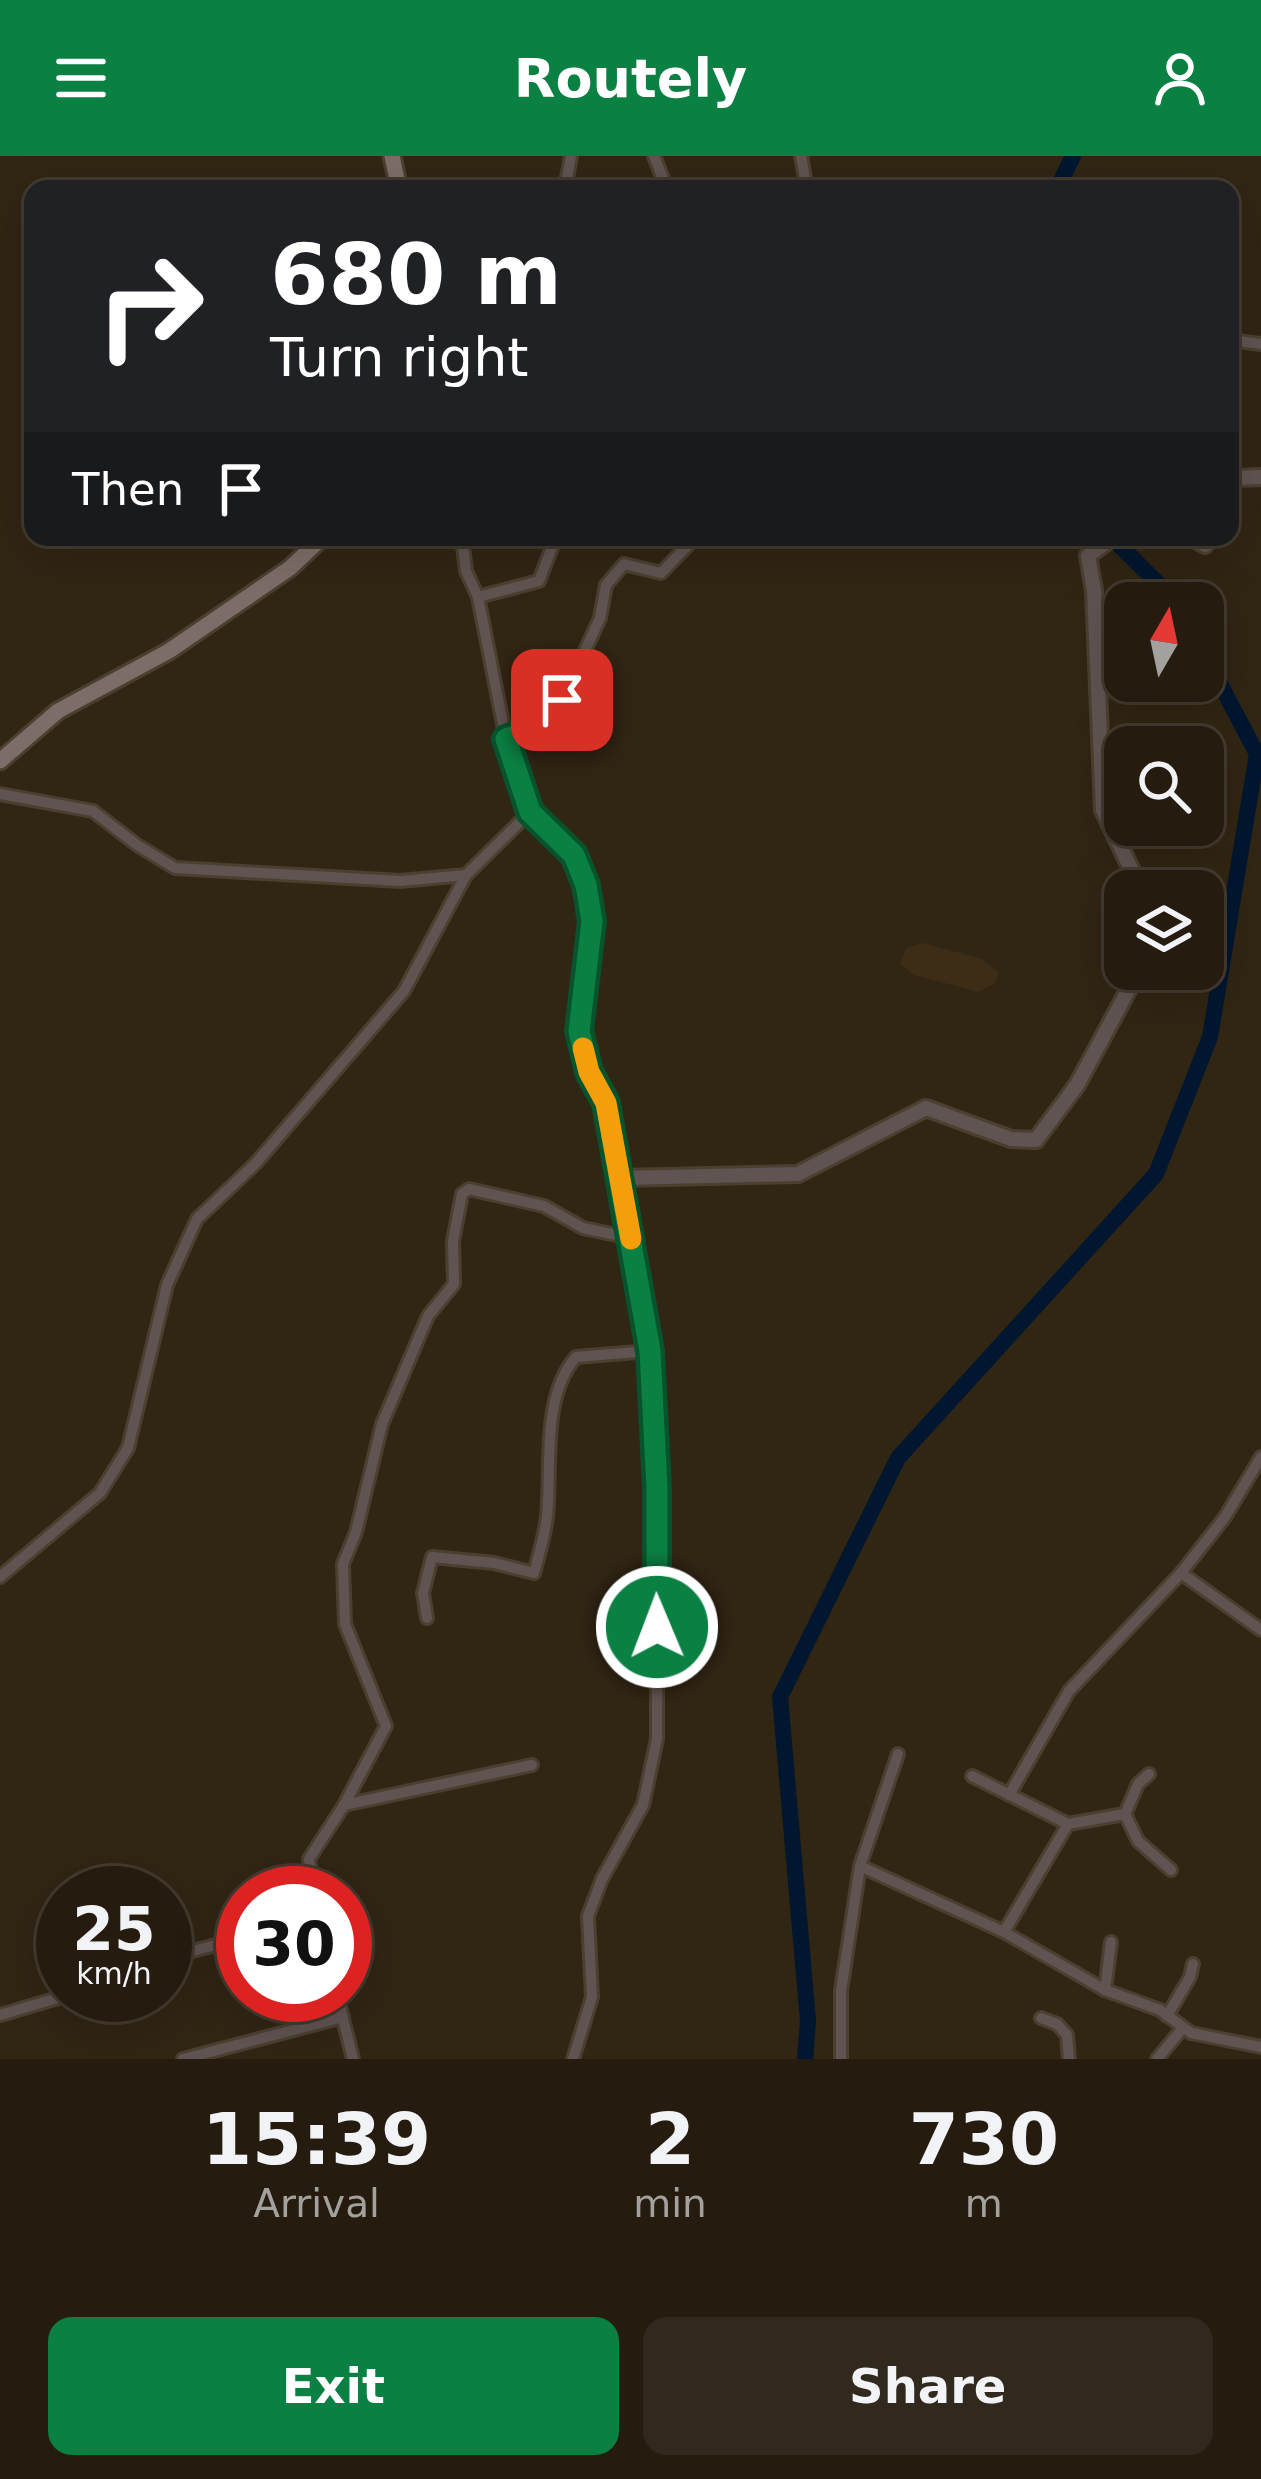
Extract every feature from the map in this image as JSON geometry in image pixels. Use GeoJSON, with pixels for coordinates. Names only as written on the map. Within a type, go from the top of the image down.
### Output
{"type":"FeatureCollection","features":[{"type":"Feature","properties":{"kind":"main road"},"geometry":{"type":"LineString","coordinates":[[0,761],[58,711],[169,651],[290,568],[313,546]]}},
{"type":"Feature","properties":{"kind":"street"},"geometry":{"type":"LineString","coordinates":[[463,546],[506,739],[530,812],[574,855],[586,885],[592,921],[579,1031],[589,1072],[606,1103],[650,1351],[657,1488],[657,1739],[643,1805],[602,1879],[588,1916],[592,1997],[572,2059]]}},
{"type":"Feature","properties":{"kind":"street"},"geometry":{"type":"LineString","coordinates":[[478,597],[539,581],[553,546]]}},
{"type":"Feature","properties":{"kind":"street"},"geometry":{"type":"LineString","coordinates":[[506,739],[539,726],[562,700],[600,618],[606,585],[624,564],[661,573],[685,546]]}},
{"type":"Feature","properties":{"kind":"street"},"geometry":{"type":"LineString","coordinates":[[1101,546],[1088,556],[1094,590],[1103,810],[1132,870]]}},
{"type":"Feature","properties":{"kind":"street"},"geometry":{"type":"LineString","coordinates":[[0,794],[93,811],[175,868],[400,880],[466,875]]}},
{"type":"Feature","properties":{"kind":"street"},"geometry":{"type":"LineString","coordinates":[[0,1577],[100,1493],[128,1448],[167,1285],[196,1219],[255,1164],[404,991],[466,875],[530,812]]}},
{"type":"Feature","properties":{"kind":"street"},"geometry":{"type":"LineString","coordinates":[[620,1178],[798,1174],[926,1108],[1011,1139],[1036,1139],[1077,1085],[1128,990]]}},
{"type":"Feature","properties":{"kind":"street"},"geometry":{"type":"LineString","coordinates":[[310,1866],[309,1859],[386,1726],[345,1624],[343,1564],[356,1532],[382,1424],[428,1316],[454,1284],[453,1241],[462,1194],[469,1189],[544,1206],[583,1228],[631,1238]]}},
{"type":"Feature","properties":{"kind":"street"},"geometry":{"type":"LineString","coordinates":[[427,1618],[423,1593],[432,1557],[494,1563],[534,1574],[547,1521],[551,1425],[567,1368],[576,1357],[650,1351]]}},
{"type":"Feature","properties":{"kind":"street"},"geometry":{"type":"LineString","coordinates":[[1009,1795],[1069,1691],[1181,1574],[1261,1457]]}},
{"type":"Feature","properties":{"kind":"street"},"geometry":{"type":"LineString","coordinates":[[1181,1574],[1261,1630]]}},
{"type":"Feature","properties":{"kind":"street"},"geometry":{"type":"LineString","coordinates":[[841,2059],[841,1990],[860,1866],[898,1754]]}},
{"type":"Feature","properties":{"kind":"street"},"geometry":{"type":"LineString","coordinates":[[344,1805],[532,1765]]}},
{"type":"Feature","properties":{"kind":"street"},"geometry":{"type":"LineString","coordinates":[[1149,1774],[1138,1784],[1125,1814],[1138,1840],[1171,1870]]}},
{"type":"Feature","properties":{"kind":"street"},"geometry":{"type":"LineString","coordinates":[[972,1777],[1068,1823],[1125,1814]]}},
{"type":"Feature","properties":{"kind":"street"},"geometry":{"type":"LineString","coordinates":[[1004,1931],[1068,1823]]}},
{"type":"Feature","properties":{"kind":"street"},"geometry":{"type":"LineString","coordinates":[[860,1866],[1004,1931],[1105,1990],[1145,2003],[1182,2029],[1260,2047],[1256,2059]]}},
{"type":"Feature","properties":{"kind":"street"},"geometry":{"type":"LineString","coordinates":[[1105,1990],[1111,1942]]}},
{"type":"Feature","properties":{"kind":"street"},"geometry":{"type":"LineString","coordinates":[[1167,2016],[1190,1977],[1192,1964]]}},
{"type":"Feature","properties":{"kind":"street"},"geometry":{"type":"LineString","coordinates":[[0,2014],[36,2004]]}},
{"type":"Feature","properties":{"kind":"street"},"geometry":{"type":"LineString","coordinates":[[1041,2018],[1057,2024],[1067,2036],[1069,2059]]}},
{"type":"Feature","properties":{"kind":"street"},"geometry":{"type":"LineString","coordinates":[[183,2059],[324,2022]]}},
{"type":"Feature","properties":{"kind":"street"},"geometry":{"type":"LineString","coordinates":[[344,2022],[353,2059]]}},
{"type":"Feature","properties":{"kind":"street"},"geometry":{"type":"LineString","coordinates":[[1156,2059],[1182,2029]]}},
{"type":"Feature","properties":{"kind":"shaded area"},"geometry":{"type":"Polygon","coordinates":[[[923,943],[982,959],[999,973],[995,983],[979,992],[914,975],[900,964],[906,948],[923,943]]]}},
{"type":"Feature","properties":{"kind":"waterway"},"geometry":{"type":"LineString","coordinates":[[1061,180],[1073,156]]}},
{"type":"Feature","properties":{"kind":"waterway"},"geometry":{"type":"LineString","coordinates":[[1120,546],[1157,582]]}},
{"type":"Feature","properties":{"kind":"waterway"},"geometry":{"type":"LineString","coordinates":[[805,2059],[808,2021],[780,1697],[898,1458],[1156,1174],[1210,1037],[1257,754],[1224,691]]}},
{"type":"Feature","properties":{"kind":"slow traffic"},"geometry":{"type":"LineString","coordinates":[[583,1048],[589,1072],[606,1103],[631,1239]]}},
{"type":"Feature","properties":{"kind":"route"},"geometry":{"type":"LineString","coordinates":[[562,700],[539,726],[506,739],[530,812],[574,855],[586,885],[592,921],[579,1031],[589,1072],[606,1103],[650,1351],[657,1627]]}}]}
